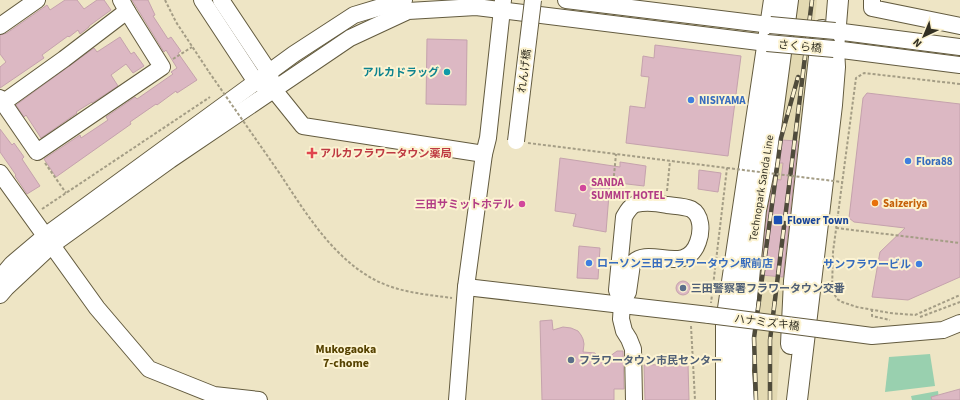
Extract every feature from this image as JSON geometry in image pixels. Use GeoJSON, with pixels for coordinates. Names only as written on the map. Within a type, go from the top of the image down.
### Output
{"type":"FeatureCollection","features":[{"type":"Feature","properties":{"kind":"main road"},"geometry":{"type":"LineString","coordinates":[[726,400],[726,322],[774,0]]}},
{"type":"Feature","properties":{"kind":"main road","name":"Technopark Sanda Line"},"geometry":{"type":"LineString","coordinates":[[744,400],[742,371],[744,318],[756,210],[768,151],[788,0]]}},
{"type":"Feature","properties":{"kind":"main road"},"geometry":{"type":"LineString","coordinates":[[788,400],[794,281],[825,0]]}},
{"type":"Feature","properties":{"kind":"main road"},"geometry":{"type":"LineString","coordinates":[[797,400],[832,105],[835,67],[834,40],[838,0]]}},
{"type":"Feature","properties":{"kind":"main road"},"geometry":{"type":"LineString","coordinates":[[729,303],[737,400]]}},
{"type":"Feature","properties":{"kind":"main road"},"geometry":{"type":"LineString","coordinates":[[802,357],[802,400]]}},
{"type":"Feature","properties":{"kind":"street"},"geometry":{"type":"LineString","coordinates":[[0,26],[37,0]]}},
{"type":"Feature","properties":{"kind":"street"},"geometry":{"type":"LineString","coordinates":[[202,0],[256,82],[274,90]]}},
{"type":"Feature","properties":{"kind":"street"},"geometry":{"type":"LineString","coordinates":[[221,0],[269,72],[274,90],[303,126],[484,154]]}},
{"type":"Feature","properties":{"kind":"street"},"geometry":{"type":"LineString","coordinates":[[0,295],[49,241],[269,72],[354,15],[404,0]]}},
{"type":"Feature","properties":{"kind":"street","name":"れんげ橋"},"geometry":{"type":"LineString","coordinates":[[516,142],[533,0]]}},
{"type":"Feature","properties":{"kind":"street"},"geometry":{"type":"LineString","coordinates":[[566,0],[769,34]]}},
{"type":"Feature","properties":{"kind":"street"},"geometry":{"type":"LineString","coordinates":[[872,0],[872,8],[960,26]]}},
{"type":"Feature","properties":{"kind":"street"},"geometry":{"type":"LineString","coordinates":[[0,278],[12,264],[49,241],[350,38],[408,11],[503,5],[769,34]]}},
{"type":"Feature","properties":{"kind":"street"},"geometry":{"type":"LineString","coordinates":[[457,400],[466,293],[484,154],[488,138],[503,5]]}},
{"type":"Feature","properties":{"kind":"street"},"geometry":{"type":"LineString","coordinates":[[124,6],[162,67],[37,152],[2,100],[64,59],[124,6]]}},
{"type":"Feature","properties":{"kind":"street","name":"さくら橋"},"geometry":{"type":"LineString","coordinates":[[769,34],[834,40]]}},
{"type":"Feature","properties":{"kind":"street"},"geometry":{"type":"LineString","coordinates":[[834,40],[960,47]]}},
{"type":"Feature","properties":{"kind":"street"},"geometry":{"type":"LineString","coordinates":[[834,40],[960,65]]}},
{"type":"Feature","properties":{"kind":"street"},"geometry":{"type":"LineString","coordinates":[[0,174],[97,308],[149,369],[214,395],[259,400]]}},
{"type":"Feature","properties":{"kind":"street"},"geometry":{"type":"LineString","coordinates":[[622,304],[617,290],[624,217],[629,209],[635,204],[654,203],[692,210],[700,221],[700,232],[698,242],[690,254],[682,259],[676,260],[649,257],[635,260],[632,264],[628,292],[622,304],[621,319],[624,331],[633,349],[634,400]]}},
{"type":"Feature","properties":{"kind":"street","name":"ハナミズキ橋"},"geometry":{"type":"LineString","coordinates":[[466,293],[622,304],[872,336],[943,330],[960,323]]}},
{"type":"Feature","properties":{"kind":"path"},"geometry":{"type":"LineString","coordinates":[[165,0],[176,22],[208,72],[311,220],[334,248],[359,270],[385,284],[412,292],[466,293]]}},
{"type":"Feature","properties":{"kind":"path"},"geometry":{"type":"LineString","coordinates":[[162,67],[192,47]]}},
{"type":"Feature","properties":{"kind":"path"},"geometry":{"type":"LineString","coordinates":[[960,84],[864,73],[856,78],[833,252],[832,290],[837,299],[842,302],[872,310],[915,315],[960,295]]}},
{"type":"Feature","properties":{"kind":"path"},"geometry":{"type":"LineString","coordinates":[[31,216],[215,94]]}},
{"type":"Feature","properties":{"kind":"path"},"geometry":{"type":"LineString","coordinates":[[516,142],[842,182]]}},
{"type":"Feature","properties":{"kind":"path"},"geometry":{"type":"LineString","coordinates":[[37,152],[66,193]]}},
{"type":"Feature","properties":{"kind":"path"},"geometry":{"type":"LineString","coordinates":[[613,186],[616,154]]}},
{"type":"Feature","properties":{"kind":"path"},"geometry":{"type":"LineString","coordinates":[[666,194],[670,161]]}},
{"type":"Feature","properties":{"kind":"path"},"geometry":{"type":"LineString","coordinates":[[709,315],[726,168]]}},
{"type":"Feature","properties":{"kind":"path"},"geometry":{"type":"LineString","coordinates":[[836,228],[960,242]]}},
{"type":"Feature","properties":{"kind":"path"},"geometry":{"type":"LineString","coordinates":[[916,319],[960,302]]}},
{"type":"Feature","properties":{"kind":"path"},"geometry":{"type":"LineString","coordinates":[[872,310],[872,316],[893,320]]}},
{"type":"Feature","properties":{"kind":"path"},"geometry":{"type":"LineString","coordinates":[[690,312],[695,400]]}},
{"type":"Feature","properties":{"kind":"shaded area"},"geometry":{"type":"Polygon","coordinates":[[[796,0],[817,0],[803,141],[780,342],[777,400],[751,400],[751,343],[768,187],[796,0]]]}},
{"type":"Feature","properties":{"kind":"green space"},"geometry":{"type":"Polygon","coordinates":[[[930,354],[935,386],[885,392],[889,357],[930,354]]]}},
{"type":"Feature","properties":{"kind":"green space"},"geometry":{"type":"Polygon","coordinates":[[[938,391],[939,400],[912,400],[911,396],[938,391]]]}},
{"type":"Feature","properties":{"kind":"building"},"geometry":{"type":"Polygon","coordinates":[[[65,0],[77,0],[84,9],[97,0],[104,0],[111,10],[80,34],[78,30],[69,37],[68,36],[42,55],[44,58],[0,88],[0,67],[6,62],[0,54],[0,35],[7,33],[47,5],[50,10],[65,0]]]}},
{"type":"Feature","properties":{"kind":"building"},"geometry":{"type":"Polygon","coordinates":[[[132,0],[148,0],[155,15],[153,16],[168,39],[171,37],[181,51],[178,53],[197,80],[177,93],[176,91],[157,105],[156,104],[130,122],[131,124],[56,177],[44,159],[80,135],[81,138],[108,120],[106,117],[135,97],[137,99],[173,74],[171,72],[177,68],[166,50],[164,52],[132,0]]]}},
{"type":"Feature","properties":{"kind":"building"},"geometry":{"type":"Polygon","coordinates":[[[120,37],[131,54],[134,52],[144,66],[133,73],[126,64],[111,75],[118,86],[76,112],[77,113],[41,138],[26,115],[24,117],[16,105],[94,48],[97,52],[120,37]]]}},
{"type":"Feature","properties":{"kind":"building","name":"アルカドラッグ"},"geometry":{"type":"Polygon","coordinates":[[[427,39],[467,40],[466,105],[426,104],[427,39]]]}},
{"type":"Feature","properties":{"kind":"building"},"geometry":{"type":"Polygon","coordinates":[[[655,45],[741,56],[728,156],[626,143],[630,106],[645,108],[649,77],[641,76],[643,56],[654,58],[655,45]]]}},
{"type":"Feature","properties":{"kind":"building","name":"Flora88"},"geometry":{"type":"Polygon","coordinates":[[[867,93],[960,104],[960,277],[908,300],[872,297],[880,252],[905,228],[854,222],[849,218],[863,98],[867,93]]]}},
{"type":"Feature","properties":{"kind":"building"},"geometry":{"type":"Polygon","coordinates":[[[0,129],[12,145],[14,143],[24,157],[22,159],[40,186],[27,194],[0,152],[0,129]]]}},
{"type":"Feature","properties":{"kind":"building"},"geometry":{"type":"Polygon","coordinates":[[[781,140],[798,141],[783,277],[761,275],[767,212],[774,179],[781,180],[783,163],[777,163],[781,140]]]}},
{"type":"Feature","properties":{"kind":"building","name":"SANDA SUMMIT HOTEL"},"geometry":{"type":"Polygon","coordinates":[[[560,158],[620,167],[620,162],[646,166],[644,186],[610,182],[606,232],[573,226],[576,214],[555,211],[560,158]]]}},
{"type":"Feature","properties":{"kind":"building"},"geometry":{"type":"Polygon","coordinates":[[[699,170],[721,173],[718,192],[698,189],[699,170]]]}},
{"type":"Feature","properties":{"kind":"building","name":"ローソン三田フラワータウン駅前店"},"geometry":{"type":"Polygon","coordinates":[[[579,246],[600,248],[598,279],[577,278],[579,246]]]}},
{"type":"Feature","properties":{"kind":"building"},"geometry":{"type":"Polygon","coordinates":[[[683,281],[688,283],[690,288],[688,293],[683,295],[678,293],[676,288],[678,283],[683,281]]]}},
{"type":"Feature","properties":{"kind":"building","name":"フラワータウン市民センター"},"geometry":{"type":"Polygon","coordinates":[[[552,320],[553,330],[563,327],[578,331],[583,339],[583,352],[595,353],[602,362],[617,351],[623,351],[624,389],[614,389],[614,400],[542,400],[540,321],[552,320]]]}},
{"type":"Feature","properties":{"kind":"building"},"geometry":{"type":"Polygon","coordinates":[[[688,364],[689,400],[645,400],[644,365],[688,364]]]}},
{"type":"Feature","properties":{"kind":"building"},"geometry":{"type":"Polygon","coordinates":[[[960,389],[960,400],[932,400],[931,397],[960,389]]]}},
{"type":"Feature","properties":{"kind":"railway"},"geometry":{"type":"LineString","coordinates":[[770,400],[770,340],[812,0]]}},
{"type":"Feature","properties":{"kind":"railway"},"geometry":{"type":"LineString","coordinates":[[756,400],[754,338],[781,138],[798,77]]}},
{"type":"Feature","properties":{"kind":"place","name":"アルカドラッグ"},"geometry":{"type":"Point","coordinates":[447,72]}},
{"type":"Feature","properties":{"kind":"place","name":"NISIYAMA"},"geometry":{"type":"Point","coordinates":[691,100]}},
{"type":"Feature","properties":{"kind":"place","name":"アルカフラワータウン薬局"},"geometry":{"type":"Point","coordinates":[312,153]}},
{"type":"Feature","properties":{"kind":"place","name":"Flora88"},"geometry":{"type":"Point","coordinates":[908,161]}},
{"type":"Feature","properties":{"kind":"place","name":"SANDA SUMMIT HOTEL"},"geometry":{"type":"Point","coordinates":[583,188]}},
{"type":"Feature","properties":{"kind":"place","name":"Saizeriya"},"geometry":{"type":"Point","coordinates":[875,203]}},
{"type":"Feature","properties":{"kind":"place","name":"三田サミットホテル"},"geometry":{"type":"Point","coordinates":[522,204]}},
{"type":"Feature","properties":{"kind":"place","name":"Flower Town"},"geometry":{"type":"Point","coordinates":[778,220]}},
{"type":"Feature","properties":{"kind":"place","name":"ローソン三田フラワータウン駅前店"},"geometry":{"type":"Point","coordinates":[589,263]}},
{"type":"Feature","properties":{"kind":"place","name":"サンフラワービル"},"geometry":{"type":"Point","coordinates":[919,264]}},
{"type":"Feature","properties":{"kind":"place","name":"三田警察署フラワータウン交番"},"geometry":{"type":"Point","coordinates":[683,288]}},
{"type":"Feature","properties":{"kind":"place","name":"フラワータウン市民センター"},"geometry":{"type":"Point","coordinates":[571,360]}},
{"type":"Feature","properties":{"kind":"district","name":"Mukogaoka 7-chome"},"geometry":{"type":"Point","coordinates":[346,356]}}]}
